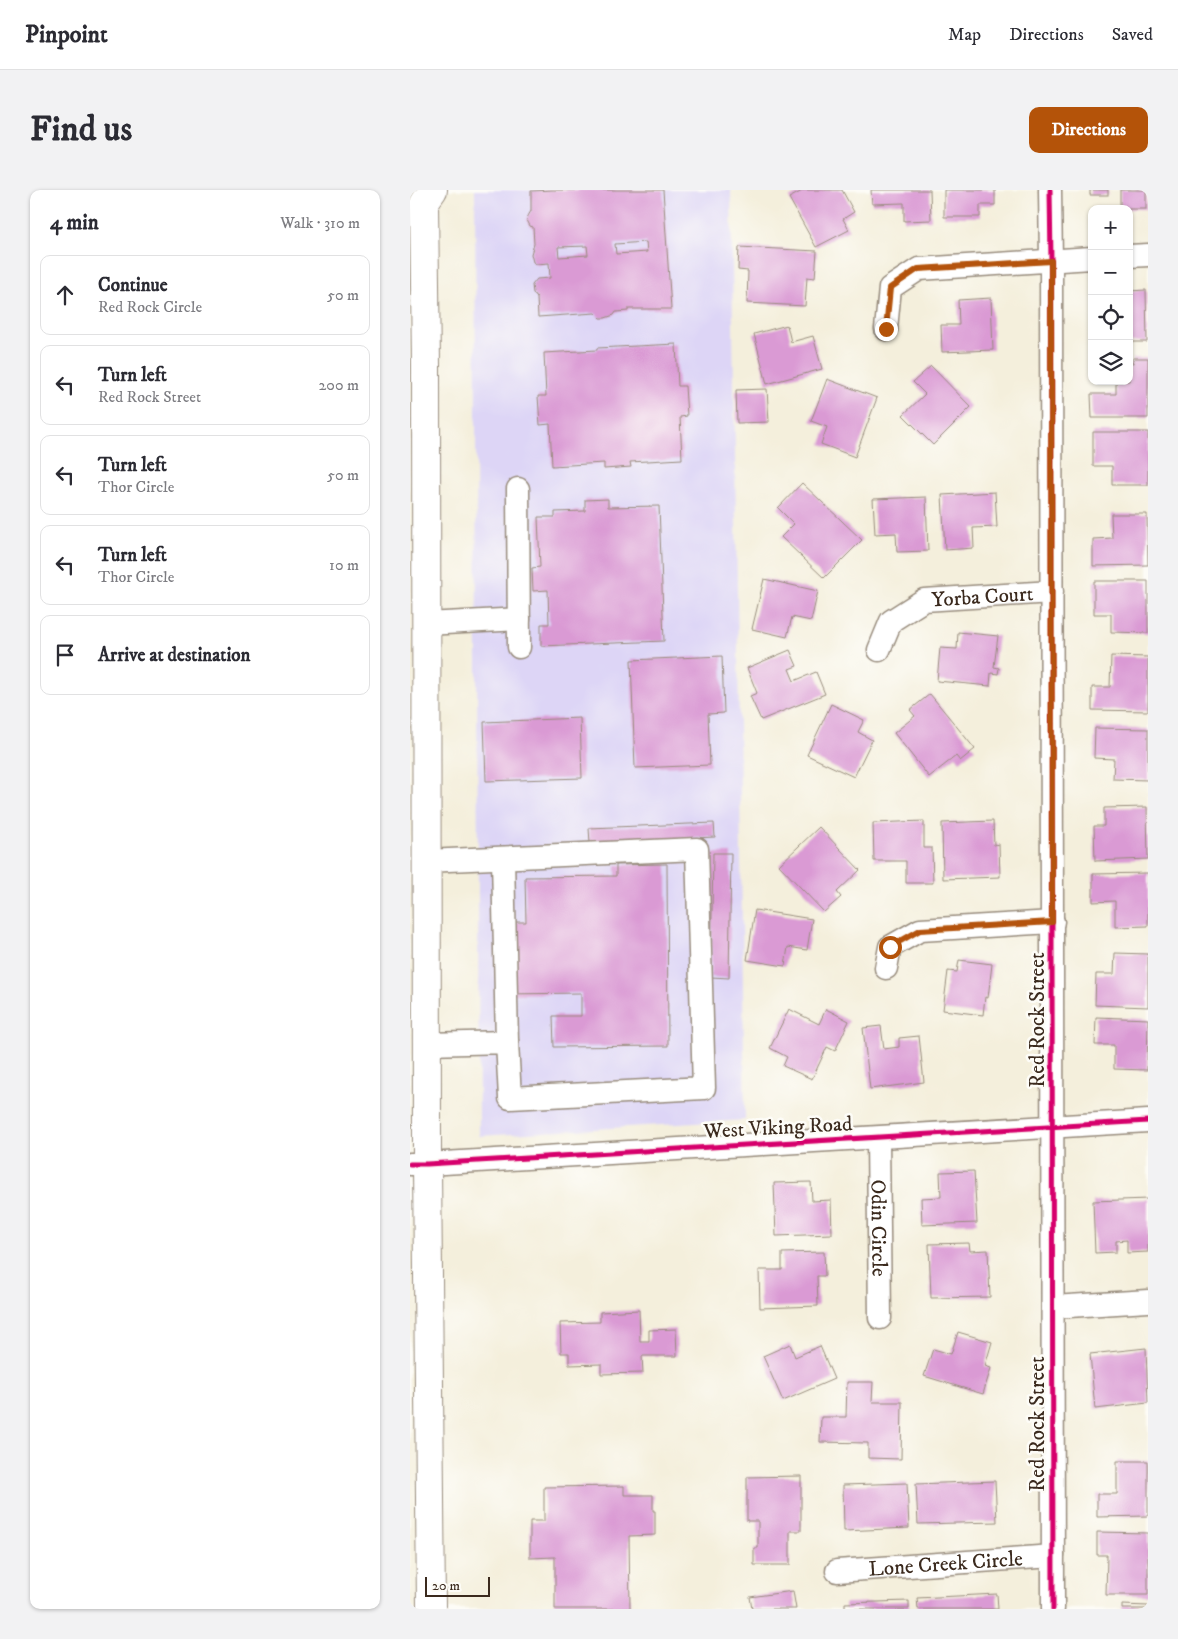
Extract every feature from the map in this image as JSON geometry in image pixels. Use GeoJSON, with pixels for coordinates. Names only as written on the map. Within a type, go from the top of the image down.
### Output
{"type":"FeatureCollection","features":[{"type":"Feature","properties":{"kind":"main road"},"geometry":{"type":"LineString","coordinates":[[423,194],[418,497],[426,624],[426,861],[418,957],[427,1044],[418,1164],[430,1609]]}},
{"type":"Feature","properties":{"kind":"street","name":"Red Rock Street"},"geometry":{"type":"LineString","coordinates":[[1050,190],[1053,1609]]}},
{"type":"Feature","properties":{"kind":"street"},"geometry":{"type":"LineString","coordinates":[[1133,256],[1148,254]]}},
{"type":"Feature","properties":{"kind":"street"},"geometry":{"type":"LineString","coordinates":[[886,329],[890,288],[918,269],[1088,258]]}},
{"type":"Feature","properties":{"kind":"street"},"geometry":{"type":"LineString","coordinates":[[518,489],[519,646]]}},
{"type":"Feature","properties":{"kind":"street","name":"Yorba Court"},"geometry":{"type":"LineString","coordinates":[[879,650],[891,621],[924,600],[1052,592]]}},
{"type":"Feature","properties":{"kind":"street"},"geometry":{"type":"LineString","coordinates":[[426,624],[519,619]]}},
{"type":"Feature","properties":{"kind":"street"},"geometry":{"type":"LineString","coordinates":[[426,861],[697,849],[704,1088],[510,1098],[506,1042],[503,858]]}},
{"type":"Feature","properties":{"kind":"street"},"geometry":{"type":"LineString","coordinates":[[886,968],[890,947],[920,930],[1052,922]]}},
{"type":"Feature","properties":{"kind":"street"},"geometry":{"type":"LineString","coordinates":[[427,1044],[506,1042]]}},
{"type":"Feature","properties":{"kind":"street","name":"West Viking Road"},"geometry":{"type":"LineString","coordinates":[[418,1164],[1148,1121]]}},
{"type":"Feature","properties":{"kind":"street","name":"Odin Circle"},"geometry":{"type":"LineString","coordinates":[[878,1138],[880,1318]]}},
{"type":"Feature","properties":{"kind":"street"},"geometry":{"type":"LineString","coordinates":[[1053,1307],[1148,1301]]}},
{"type":"Feature","properties":{"kind":"street","name":"Lone Creek Circle"},"geometry":{"type":"LineString","coordinates":[[836,1571],[1053,1556]]}},
{"type":"Feature","properties":{"kind":"shaded area"},"geometry":{"type":"Polygon","coordinates":[[[475,190],[731,190],[745,1120],[479,1136],[475,190]]]}},
{"type":"Feature","properties":{"kind":"building"},"geometry":{"type":"Polygon","coordinates":[[[663,190],[671,309],[628,309],[628,311],[616,312],[614,315],[605,318],[600,318],[595,313],[538,317],[537,298],[533,293],[532,285],[537,279],[550,278],[549,263],[536,264],[533,262],[531,254],[534,244],[533,227],[530,226],[527,220],[531,211],[531,191],[663,190]],[[646,242],[615,244],[616,254],[647,252],[646,242]],[[587,246],[558,247],[559,257],[588,255],[587,246]]]}},
{"type":"Feature","properties":{"kind":"building"},"geometry":{"type":"Polygon","coordinates":[[[804,190],[842,190],[854,212],[843,219],[849,230],[816,247],[789,198],[804,190]]]}},
{"type":"Feature","properties":{"kind":"building"},"geometry":{"type":"Polygon","coordinates":[[[871,190],[930,190],[931,220],[904,221],[904,203],[872,204],[871,190]]]}},
{"type":"Feature","properties":{"kind":"building"},"geometry":{"type":"Polygon","coordinates":[[[944,190],[995,190],[995,205],[980,205],[980,217],[944,217],[944,190]]]}},
{"type":"Feature","properties":{"kind":"building"},"geometry":{"type":"Polygon","coordinates":[[[1090,190],[1108,190],[1108,195],[1090,195],[1090,190]]]}},
{"type":"Feature","properties":{"kind":"building"},"geometry":{"type":"Polygon","coordinates":[[[1120,190],[1146,190],[1146,209],[1133,209],[1133,205],[1120,205],[1120,190]]]}},
{"type":"Feature","properties":{"kind":"building"},"geometry":{"type":"Polygon","coordinates":[[[739,247],[817,251],[815,278],[807,277],[805,306],[747,303],[748,271],[738,270],[739,247]]]}},
{"type":"Feature","properties":{"kind":"building"},"geometry":{"type":"Polygon","coordinates":[[[1146,290],[1147,342],[1133,342],[1133,291],[1146,290]]]}},
{"type":"Feature","properties":{"kind":"building"},"geometry":{"type":"Polygon","coordinates":[[[991,298],[993,350],[942,352],[941,325],[959,325],[958,300],[991,298]]]}},
{"type":"Feature","properties":{"kind":"building"},"geometry":{"type":"Polygon","coordinates":[[[787,325],[791,342],[813,336],[822,369],[767,384],[754,334],[787,325]]]}},
{"type":"Feature","properties":{"kind":"building"},"geometry":{"type":"Polygon","coordinates":[[[676,344],[678,386],[685,386],[687,416],[680,417],[682,459],[630,462],[631,467],[604,469],[604,463],[552,466],[550,424],[540,425],[538,396],[546,396],[544,353],[676,344]]]}},
{"type":"Feature","properties":{"kind":"building"},"geometry":{"type":"Polygon","coordinates":[[[1133,358],[1148,358],[1148,418],[1092,418],[1091,394],[1116,394],[1116,385],[1133,385],[1133,358]]]}},
{"type":"Feature","properties":{"kind":"building"},"geometry":{"type":"Polygon","coordinates":[[[931,366],[971,407],[933,445],[903,415],[925,394],[913,382],[931,366]]]}},
{"type":"Feature","properties":{"kind":"building"},"geometry":{"type":"Polygon","coordinates":[[[827,379],[877,398],[855,457],[821,444],[827,427],[811,421],[827,379]]]}},
{"type":"Feature","properties":{"kind":"building"},"geometry":{"type":"Polygon","coordinates":[[[767,389],[769,422],[737,423],[736,390],[767,389]]]}},
{"type":"Feature","properties":{"kind":"building"},"geometry":{"type":"Polygon","coordinates":[[[1093,432],[1148,432],[1148,485],[1112,485],[1112,466],[1093,466],[1093,432]]]}},
{"type":"Feature","properties":{"kind":"building"},"geometry":{"type":"Polygon","coordinates":[[[802,483],[862,540],[824,578],[781,537],[794,524],[778,508],[802,483]]]}},
{"type":"Feature","properties":{"kind":"building"},"geometry":{"type":"Polygon","coordinates":[[[995,492],[997,527],[973,528],[974,548],[945,550],[942,495],[995,492]]]}},
{"type":"Feature","properties":{"kind":"building"},"geometry":{"type":"Polygon","coordinates":[[[926,497],[928,551],[897,552],[896,533],[875,534],[873,499],[926,497]]]}},
{"type":"Feature","properties":{"kind":"building"},"geometry":{"type":"Polygon","coordinates":[[[608,499],[608,507],[659,506],[664,641],[541,646],[541,624],[549,624],[548,590],[533,591],[532,568],[540,567],[538,517],[555,517],[555,512],[585,511],[585,500],[608,499]]]}},
{"type":"Feature","properties":{"kind":"building"},"geometry":{"type":"Polygon","coordinates":[[[1111,514],[1147,514],[1148,565],[1093,566],[1093,539],[1112,538],[1111,514]]]}},
{"type":"Feature","properties":{"kind":"building"},"geometry":{"type":"Polygon","coordinates":[[[764,579],[818,591],[811,621],[792,617],[787,637],[752,629],[764,579]]]}},
{"type":"Feature","properties":{"kind":"building"},"geometry":{"type":"Polygon","coordinates":[[[1094,581],[1148,581],[1148,633],[1111,632],[1111,614],[1094,614],[1094,581]]]}},
{"type":"Feature","properties":{"kind":"building"},"geometry":{"type":"Polygon","coordinates":[[[958,632],[998,636],[994,667],[999,668],[998,674],[991,673],[990,686],[937,681],[940,648],[957,649],[958,632]]]}},
{"type":"Feature","properties":{"kind":"building"},"geometry":{"type":"Polygon","coordinates":[[[790,650],[797,666],[789,669],[794,681],[816,672],[825,694],[761,720],[750,696],[757,693],[747,668],[790,650]]]}},
{"type":"Feature","properties":{"kind":"building"},"geometry":{"type":"Polygon","coordinates":[[[722,656],[724,713],[708,714],[710,765],[635,768],[631,660],[722,656]]]}},
{"type":"Feature","properties":{"kind":"building"},"geometry":{"type":"Polygon","coordinates":[[[1111,656],[1148,657],[1148,711],[1092,710],[1092,687],[1110,687],[1111,656]]]}},
{"type":"Feature","properties":{"kind":"building"},"geometry":{"type":"Polygon","coordinates":[[[930,694],[975,749],[960,761],[956,756],[929,777],[894,733],[915,716],[910,710],[930,694]]]}},
{"type":"Feature","properties":{"kind":"building"},"geometry":{"type":"Polygon","coordinates":[[[831,704],[864,720],[858,732],[872,740],[854,777],[807,755],[831,704]]]}},
{"type":"Feature","properties":{"kind":"building"},"geometry":{"type":"Polygon","coordinates":[[[580,718],[582,778],[486,781],[484,722],[580,718]]]}},
{"type":"Feature","properties":{"kind":"building"},"geometry":{"type":"Polygon","coordinates":[[[1095,728],[1148,729],[1148,780],[1113,779],[1114,759],[1094,758],[1095,728]]]}},
{"type":"Feature","properties":{"kind":"building"},"geometry":{"type":"Polygon","coordinates":[[[1147,807],[1148,859],[1095,861],[1094,826],[1104,826],[1104,808],[1147,807]]]}},
{"type":"Feature","properties":{"kind":"building"},"geometry":{"type":"Polygon","coordinates":[[[924,821],[924,848],[932,848],[933,883],[906,883],[906,861],[874,861],[873,823],[924,821]]]}},
{"type":"Feature","properties":{"kind":"building"},"geometry":{"type":"Polygon","coordinates":[[[993,821],[994,845],[999,844],[1000,877],[943,879],[942,823],[993,821]]]}},
{"type":"Feature","properties":{"kind":"building"},"geometry":{"type":"Polygon","coordinates":[[[714,823],[715,837],[590,843],[589,828],[714,823]]]}},
{"type":"Feature","properties":{"kind":"building"},"geometry":{"type":"Polygon","coordinates":[[[819,827],[860,870],[837,892],[841,897],[824,912],[779,865],[819,827]]]}},
{"type":"Feature","properties":{"kind":"building"},"geometry":{"type":"Polygon","coordinates":[[[713,853],[731,853],[729,978],[711,977],[713,853]]]}},
{"type":"Feature","properties":{"kind":"building"},"geometry":{"type":"Polygon","coordinates":[[[667,864],[668,1046],[554,1047],[553,1016],[581,1016],[581,993],[507,994],[506,922],[526,922],[525,877],[616,876],[616,865],[667,864]]]}},
{"type":"Feature","properties":{"kind":"building"},"geometry":{"type":"Polygon","coordinates":[[[1148,873],[1148,926],[1115,927],[1115,901],[1093,902],[1093,874],[1148,873]]]}},
{"type":"Feature","properties":{"kind":"building"},"geometry":{"type":"Polygon","coordinates":[[[755,910],[812,919],[807,950],[788,947],[785,966],[747,960],[755,910]]]}},
{"type":"Feature","properties":{"kind":"building"},"geometry":{"type":"Polygon","coordinates":[[[1115,953],[1148,954],[1148,1007],[1095,1005],[1096,974],[1114,974],[1115,953]]]}},
{"type":"Feature","properties":{"kind":"building"},"geometry":{"type":"Polygon","coordinates":[[[959,960],[992,964],[988,998],[985,997],[983,1015],[943,1010],[948,971],[957,972],[959,960]]]}},
{"type":"Feature","properties":{"kind":"building"},"geometry":{"type":"Polygon","coordinates":[[[789,1009],[819,1024],[826,1009],[849,1021],[835,1051],[827,1047],[812,1079],[783,1066],[787,1057],[770,1048],[789,1009]]]}},
{"type":"Feature","properties":{"kind":"building"},"geometry":{"type":"Polygon","coordinates":[[[1096,1017],[1148,1019],[1147,1070],[1114,1069],[1114,1045],[1095,1045],[1096,1017]]]}},
{"type":"Feature","properties":{"kind":"building"},"geometry":{"type":"Polygon","coordinates":[[[881,1026],[884,1049],[899,1047],[899,1038],[919,1036],[924,1082],[870,1089],[863,1028],[881,1026]]]}},
{"type":"Feature","properties":{"kind":"building"},"geometry":{"type":"Polygon","coordinates":[[[974,1171],[977,1223],[922,1225],[921,1198],[941,1197],[940,1172],[974,1171]]]}},
{"type":"Feature","properties":{"kind":"building"},"geometry":{"type":"Polygon","coordinates":[[[811,1182],[812,1201],[831,1200],[832,1234],[776,1236],[774,1183],[811,1182]]]}},
{"type":"Feature","properties":{"kind":"building"},"geometry":{"type":"Polygon","coordinates":[[[1148,1199],[1148,1252],[1127,1253],[1127,1240],[1116,1241],[1116,1252],[1095,1253],[1093,1201],[1148,1199]]]}},
{"type":"Feature","properties":{"kind":"building"},"geometry":{"type":"Polygon","coordinates":[[[969,1243],[970,1251],[988,1250],[990,1297],[931,1298],[929,1244],[969,1243]]]}},
{"type":"Feature","properties":{"kind":"building"},"geometry":{"type":"Polygon","coordinates":[[[824,1252],[825,1276],[817,1276],[818,1306],[760,1308],[759,1270],[782,1270],[782,1253],[824,1252]]]}},
{"type":"Feature","properties":{"kind":"building"},"geometry":{"type":"Polygon","coordinates":[[[639,1310],[640,1341],[649,1341],[649,1330],[676,1329],[677,1356],[642,1356],[643,1373],[601,1374],[601,1364],[569,1365],[569,1353],[561,1353],[560,1323],[600,1322],[600,1312],[639,1310]]]}},
{"type":"Feature","properties":{"kind":"building"},"geometry":{"type":"Polygon","coordinates":[[[958,1332],[992,1342],[985,1366],[991,1368],[983,1394],[924,1376],[933,1349],[951,1354],[958,1332]]]}},
{"type":"Feature","properties":{"kind":"building"},"geometry":{"type":"Polygon","coordinates":[[[790,1344],[795,1357],[820,1346],[834,1379],[783,1401],[763,1356],[790,1344]]]}},
{"type":"Feature","properties":{"kind":"building"},"geometry":{"type":"Polygon","coordinates":[[[1146,1348],[1148,1403],[1095,1409],[1090,1354],[1146,1348]]]}},
{"type":"Feature","properties":{"kind":"building"},"geometry":{"type":"Polygon","coordinates":[[[847,1382],[873,1382],[872,1402],[902,1402],[901,1459],[868,1458],[868,1443],[820,1442],[821,1417],[846,1417],[847,1382]]]}},
{"type":"Feature","properties":{"kind":"building"},"geometry":{"type":"Polygon","coordinates":[[[1117,1461],[1148,1461],[1148,1516],[1097,1517],[1097,1494],[1117,1494],[1117,1461]]]}},
{"type":"Feature","properties":{"kind":"building"},"geometry":{"type":"Polygon","coordinates":[[[801,1476],[801,1531],[790,1531],[790,1565],[754,1565],[754,1548],[758,1548],[758,1521],[747,1521],[747,1477],[801,1476]]]}},
{"type":"Feature","properties":{"kind":"building"},"geometry":{"type":"Polygon","coordinates":[[[995,1481],[997,1522],[918,1524],[916,1484],[995,1481]]]}},
{"type":"Feature","properties":{"kind":"building"},"geometry":{"type":"Polygon","coordinates":[[[907,1483],[909,1528],[844,1531],[843,1485],[907,1483]]]}},
{"type":"Feature","properties":{"kind":"building"},"geometry":{"type":"Polygon","coordinates":[[[624,1486],[624,1495],[653,1495],[653,1511],[655,1511],[655,1535],[629,1536],[630,1609],[555,1609],[555,1557],[530,1558],[530,1521],[544,1521],[544,1487],[624,1486]]]}},
{"type":"Feature","properties":{"kind":"building"},"geometry":{"type":"Polygon","coordinates":[[[1097,1532],[1148,1533],[1148,1595],[1106,1595],[1107,1555],[1097,1555],[1097,1532]]]}},
{"type":"Feature","properties":{"kind":"building"},"geometry":{"type":"Polygon","coordinates":[[[793,1591],[796,1609],[752,1609],[750,1597],[793,1591]]]}},
{"type":"Feature","properties":{"kind":"building"},"geometry":{"type":"Polygon","coordinates":[[[997,1594],[998,1609],[918,1609],[917,1598],[997,1594]]]}},
{"type":"Feature","properties":{"kind":"building"},"geometry":{"type":"Polygon","coordinates":[[[909,1601],[909,1609],[845,1609],[845,1603],[909,1601]]]}},
{"type":"Feature","properties":{"kind":"building"},"geometry":{"type":"Polygon","coordinates":[[[1122,1605],[1148,1606],[1148,1609],[1122,1609],[1122,1605]]]}},
{"type":"Feature","properties":{"kind":"cycle path"},"geometry":{"type":"LineString","coordinates":[[1050,190],[1053,1609]]}},
{"type":"Feature","properties":{"kind":"cycle path"},"geometry":{"type":"LineString","coordinates":[[410,1164],[1148,1121]]}},
{"type":"Feature","properties":{"kind":"route"},"geometry":{"type":"LineString","coordinates":[[886,329],[890,288],[918,269],[1051,261],[1052,922],[920,930],[890,947]]}}]}
